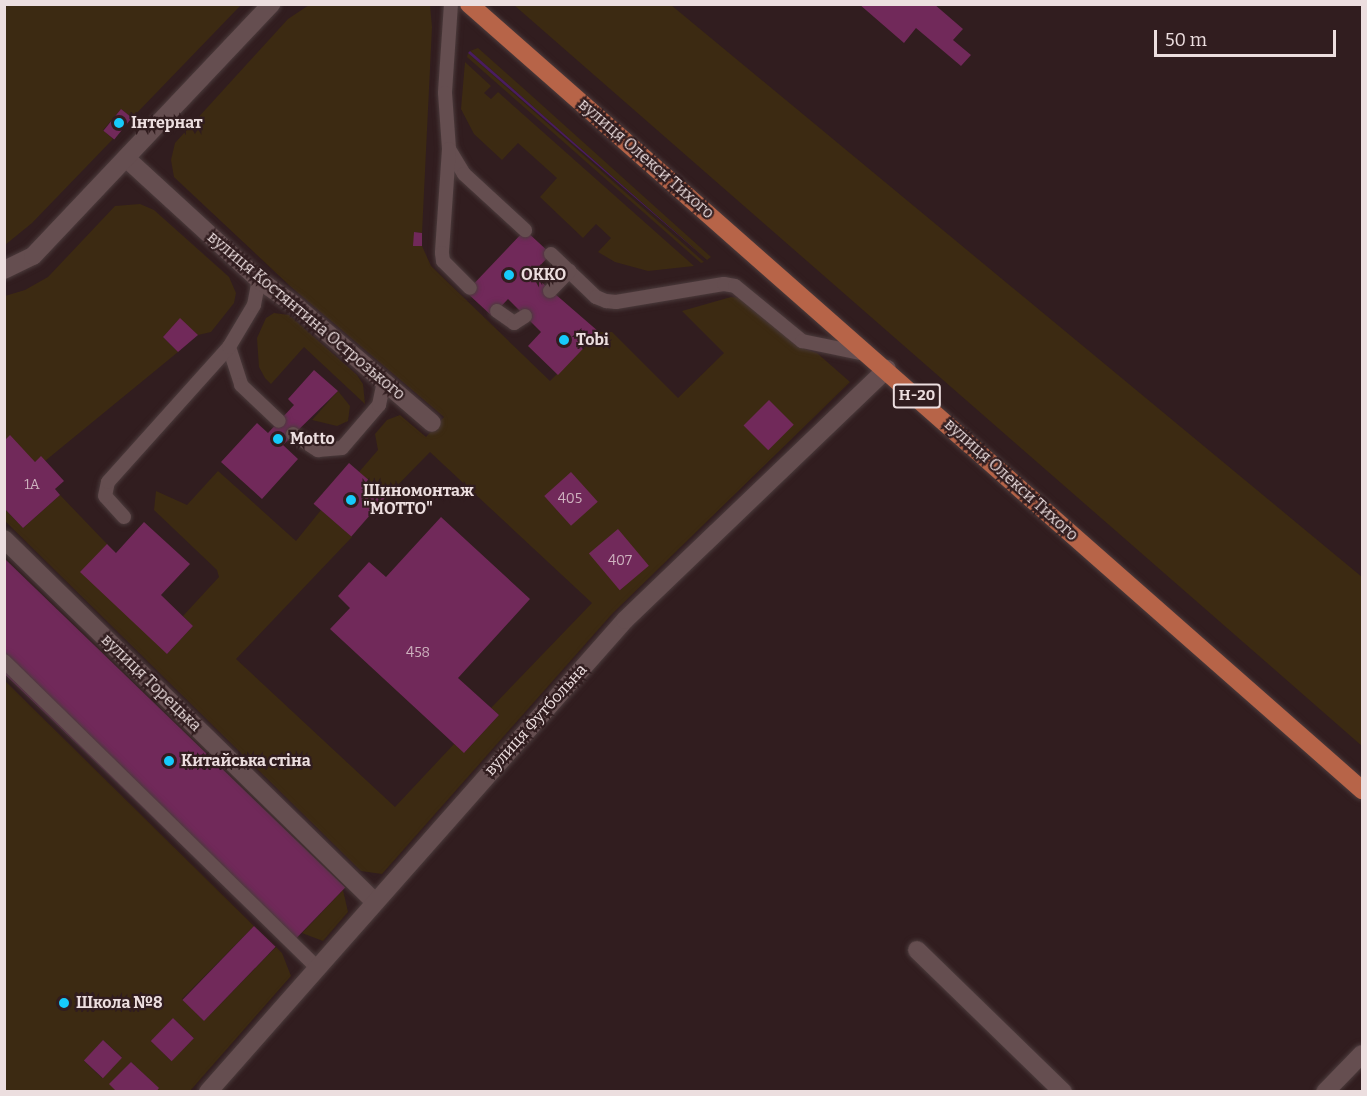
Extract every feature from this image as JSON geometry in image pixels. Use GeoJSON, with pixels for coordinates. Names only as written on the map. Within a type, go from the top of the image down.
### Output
{"type":"FeatureCollection","features":[{"type":"Feature","properties":{"kind":"main road","name":"вулиця Олекси Тихого"},"geometry":{"type":"LineString","coordinates":[[469,4],[1362,790]]}},
{"type":"Feature","properties":{"kind":"street"},"geometry":{"type":"LineString","coordinates":[[4,270],[33,256],[127,159],[270,4]]}},
{"type":"Feature","properties":{"kind":"street","name":"вулиця Костянтина Острозького"},"geometry":{"type":"LineString","coordinates":[[127,159],[259,280],[296,306],[432,423]]}},
{"type":"Feature","properties":{"kind":"street"},"geometry":{"type":"LineString","coordinates":[[4,261],[33,256]]}},
{"type":"Feature","properties":{"kind":"street","name":"вулиця Футбольна"},"geometry":{"type":"LineString","coordinates":[[208,1092],[625,620],[886,369]]}},
{"type":"Feature","properties":{"kind":"street","name":"вулиця Торецька"},"geometry":{"type":"LineString","coordinates":[[4,539],[375,902]]}},
{"type":"Feature","properties":{"kind":"street"},"geometry":{"type":"LineString","coordinates":[[917,950],[1063,1092]]}},
{"type":"Feature","properties":{"kind":"street"},"geometry":{"type":"LineString","coordinates":[[1324,1092],[1362,1054]]}},
{"type":"Feature","properties":{"kind":"lane"},"geometry":{"type":"LineString","coordinates":[[451,4],[445,102],[449,149],[442,253],[443,261],[470,288]]}},
{"type":"Feature","properties":{"kind":"lane"},"geometry":{"type":"LineString","coordinates":[[449,149],[464,174],[525,230]]}},
{"type":"Feature","properties":{"kind":"lane"},"geometry":{"type":"LineString","coordinates":[[551,254],[596,297],[616,302],[724,284],[735,286],[802,341],[870,355]]}},
{"type":"Feature","properties":{"kind":"lane"},"geometry":{"type":"LineString","coordinates":[[550,291],[569,271]]}},
{"type":"Feature","properties":{"kind":"lane"},"geometry":{"type":"LineString","coordinates":[[124,517],[105,496],[108,482],[229,347],[254,305],[259,280]]}},
{"type":"Feature","properties":{"kind":"lane"},"geometry":{"type":"LineString","coordinates":[[497,311],[514,323],[525,316]]}},
{"type":"Feature","properties":{"kind":"lane"},"geometry":{"type":"LineString","coordinates":[[229,347],[241,385],[279,421]]}},
{"type":"Feature","properties":{"kind":"lane"},"geometry":{"type":"LineString","coordinates":[[293,434],[318,450],[342,448],[379,405],[384,382]]}},
{"type":"Feature","properties":{"kind":"lane"},"geometry":{"type":"LineString","coordinates":[[4,661],[317,968]]}},
{"type":"Feature","properties":{"kind":"shaded area"},"geometry":{"type":"Polygon","coordinates":[[[8,4],[241,5],[132,118],[121,109],[103,130],[113,139],[32,223],[5,245],[5,8],[8,4]]]}},
{"type":"Feature","properties":{"kind":"shaded area"},"geometry":{"type":"Polygon","coordinates":[[[309,5],[430,5],[432,27],[422,233],[414,232],[414,245],[422,246],[431,266],[550,381],[599,332],[612,332],[678,398],[724,353],[682,311],[731,297],[742,298],[799,347],[817,353],[850,382],[612,614],[382,874],[361,871],[5,521],[4,508],[23,528],[60,495],[107,544],[167,654],[193,626],[183,616],[219,577],[217,570],[154,510],[156,491],[187,505],[218,471],[296,541],[321,510],[352,537],[236,659],[395,807],[454,744],[465,752],[499,715],[491,708],[592,603],[430,452],[387,496],[359,472],[378,450],[375,434],[387,420],[400,415],[426,437],[444,417],[290,286],[174,177],[171,160],[175,143],[288,19],[309,5]]]}},
{"type":"Feature","properties":{"kind":"shaded area"},"geometry":{"type":"Polygon","coordinates":[[[514,5],[671,5],[1362,577],[1362,746],[514,5]]]}},
{"type":"Feature","properties":{"kind":"shaded area"},"geometry":{"type":"Polygon","coordinates":[[[478,48],[711,257],[707,260],[470,51],[478,48]]]}},
{"type":"Feature","properties":{"kind":"shaded area"},"geometry":{"type":"Polygon","coordinates":[[[470,51],[707,260],[468,53],[470,51]]]}},
{"type":"Feature","properties":{"kind":"shaded area"},"geometry":{"type":"Polygon","coordinates":[[[468,53],[704,262],[701,263],[467,57],[468,53]]]}},
{"type":"Feature","properties":{"kind":"shaded area"},"geometry":{"type":"Polygon","coordinates":[[[465,62],[491,86],[484,93],[491,99],[498,92],[694,266],[648,271],[615,262],[598,252],[611,238],[596,224],[583,238],[540,197],[557,178],[518,143],[502,160],[474,134],[461,109],[465,62]]]}},
{"type":"Feature","properties":{"kind":"shaded area"},"geometry":{"type":"Polygon","coordinates":[[[140,204],[154,210],[229,277],[236,293],[234,303],[211,332],[198,335],[180,319],[163,337],[178,352],[45,461],[41,457],[35,462],[5,441],[5,296],[25,290],[48,277],[115,206],[140,204]]]}},
{"type":"Feature","properties":{"kind":"shaded area"},"geometry":{"type":"Polygon","coordinates":[[[274,313],[289,315],[357,375],[363,384],[365,404],[304,347],[271,384],[265,378],[259,367],[257,338],[266,318],[274,313]]]}},
{"type":"Feature","properties":{"kind":"shaded area"},"geometry":{"type":"Polygon","coordinates":[[[338,391],[350,406],[348,421],[337,426],[312,420],[338,391]]]}},
{"type":"Feature","properties":{"kind":"shaded area"},"geometry":{"type":"Polygon","coordinates":[[[4,680],[254,926],[182,999],[204,1021],[276,947],[282,953],[291,976],[190,1091],[156,1091],[158,1088],[131,1062],[110,1084],[117,1091],[5,1091],[4,680]],[[173,1018],[151,1041],[171,1061],[194,1038],[173,1018]],[[103,1040],[84,1061],[102,1078],[122,1057],[103,1040]]]}},
{"type":"Feature","properties":{"kind":"shaded area"},"geometry":{"type":"Polygon","coordinates":[[[343,890],[348,912],[323,941],[302,933],[343,890]]]}},
{"type":"Feature","properties":{"kind":"building"},"geometry":{"type":"Polygon","coordinates":[[[859,4],[934,4],[963,29],[953,40],[971,55],[961,66],[916,28],[904,43],[859,4]]]}},
{"type":"Feature","properties":{"kind":"building"},"geometry":{"type":"Polygon","coordinates":[[[121,109],[132,118],[114,140],[103,131],[121,109]]]}},
{"type":"Feature","properties":{"kind":"building"},"geometry":{"type":"Polygon","coordinates":[[[525,230],[551,254],[532,274],[599,332],[558,375],[528,346],[541,332],[508,299],[492,316],[466,292],[525,230]]]}},
{"type":"Feature","properties":{"kind":"building"},"geometry":{"type":"Polygon","coordinates":[[[414,232],[422,233],[422,246],[413,246],[414,232]]]}},
{"type":"Feature","properties":{"kind":"building"},"geometry":{"type":"Polygon","coordinates":[[[180,318],[198,335],[178,352],[163,337],[180,318]]]}},
{"type":"Feature","properties":{"kind":"building"},"geometry":{"type":"Polygon","coordinates":[[[314,370],[338,391],[283,445],[298,459],[262,499],[221,462],[257,423],[268,433],[294,405],[288,399],[314,370]]]}},
{"type":"Feature","properties":{"kind":"building"},"geometry":{"type":"Polygon","coordinates":[[[769,400],[794,425],[768,450],[744,425],[769,400]]]}},
{"type":"Feature","properties":{"kind":"building"},"geometry":{"type":"Polygon","coordinates":[[[10,435],[35,462],[41,456],[64,481],[55,489],[60,495],[23,528],[4,508],[4,441],[10,435]]]}},
{"type":"Feature","properties":{"kind":"building","name":"Шиномонтаж \"МОТТО\""},"geometry":{"type":"Polygon","coordinates":[[[349,463],[387,496],[351,537],[314,504],[349,463]]]}},
{"type":"Feature","properties":{"kind":"building"},"geometry":{"type":"Polygon","coordinates":[[[571,472],[598,502],[571,526],[544,496],[571,472]]]}},
{"type":"Feature","properties":{"kind":"building"},"geometry":{"type":"Polygon","coordinates":[[[441,517],[530,599],[458,678],[499,715],[464,753],[330,629],[350,608],[338,596],[369,562],[386,577],[441,517]]]}},
{"type":"Feature","properties":{"kind":"building"},"geometry":{"type":"Polygon","coordinates":[[[144,522],[190,564],[161,595],[193,626],[167,654],[80,572],[107,544],[116,553],[144,522]]]}},
{"type":"Feature","properties":{"kind":"building"},"geometry":{"type":"Polygon","coordinates":[[[618,529],[649,566],[620,590],[589,553],[618,529]]]}},
{"type":"Feature","properties":{"kind":"building","name":"Китайська стіна"},"geometry":{"type":"Polygon","coordinates":[[[5,559],[345,888],[288,947],[4,673],[5,559]]]}},
{"type":"Feature","properties":{"kind":"building"},"geometry":{"type":"Polygon","coordinates":[[[254,926],[276,947],[204,1021],[182,1000],[254,926]]]}},
{"type":"Feature","properties":{"kind":"building"},"geometry":{"type":"Polygon","coordinates":[[[173,1018],[194,1038],[172,1061],[151,1041],[173,1018]]]}},
{"type":"Feature","properties":{"kind":"building"},"geometry":{"type":"Polygon","coordinates":[[[103,1040],[122,1058],[103,1078],[84,1060],[103,1040]]]}},
{"type":"Feature","properties":{"kind":"building"},"geometry":{"type":"Polygon","coordinates":[[[131,1062],[159,1088],[156,1092],[117,1092],[109,1084],[131,1062]]]}},
{"type":"Feature","properties":{"kind":"place","name":"Інтернат"},"geometry":{"type":"Point","coordinates":[119,123]}},
{"type":"Feature","properties":{"kind":"place","name":"ОККО"},"geometry":{"type":"Point","coordinates":[509,275]}},
{"type":"Feature","properties":{"kind":"place","name":"Tobi"},"geometry":{"type":"Point","coordinates":[564,340]}},
{"type":"Feature","properties":{"kind":"place","name":"Motto"},"geometry":{"type":"Point","coordinates":[278,439]}},
{"type":"Feature","properties":{"kind":"place","name":"Шиномонтаж \"МОТТО\""},"geometry":{"type":"Point","coordinates":[351,500]}},
{"type":"Feature","properties":{"kind":"place","name":"Китайська стіна"},"geometry":{"type":"Point","coordinates":[169,761]}},
{"type":"Feature","properties":{"kind":"place","name":"Школа №8"},"geometry":{"type":"Point","coordinates":[64,1003]}}]}
